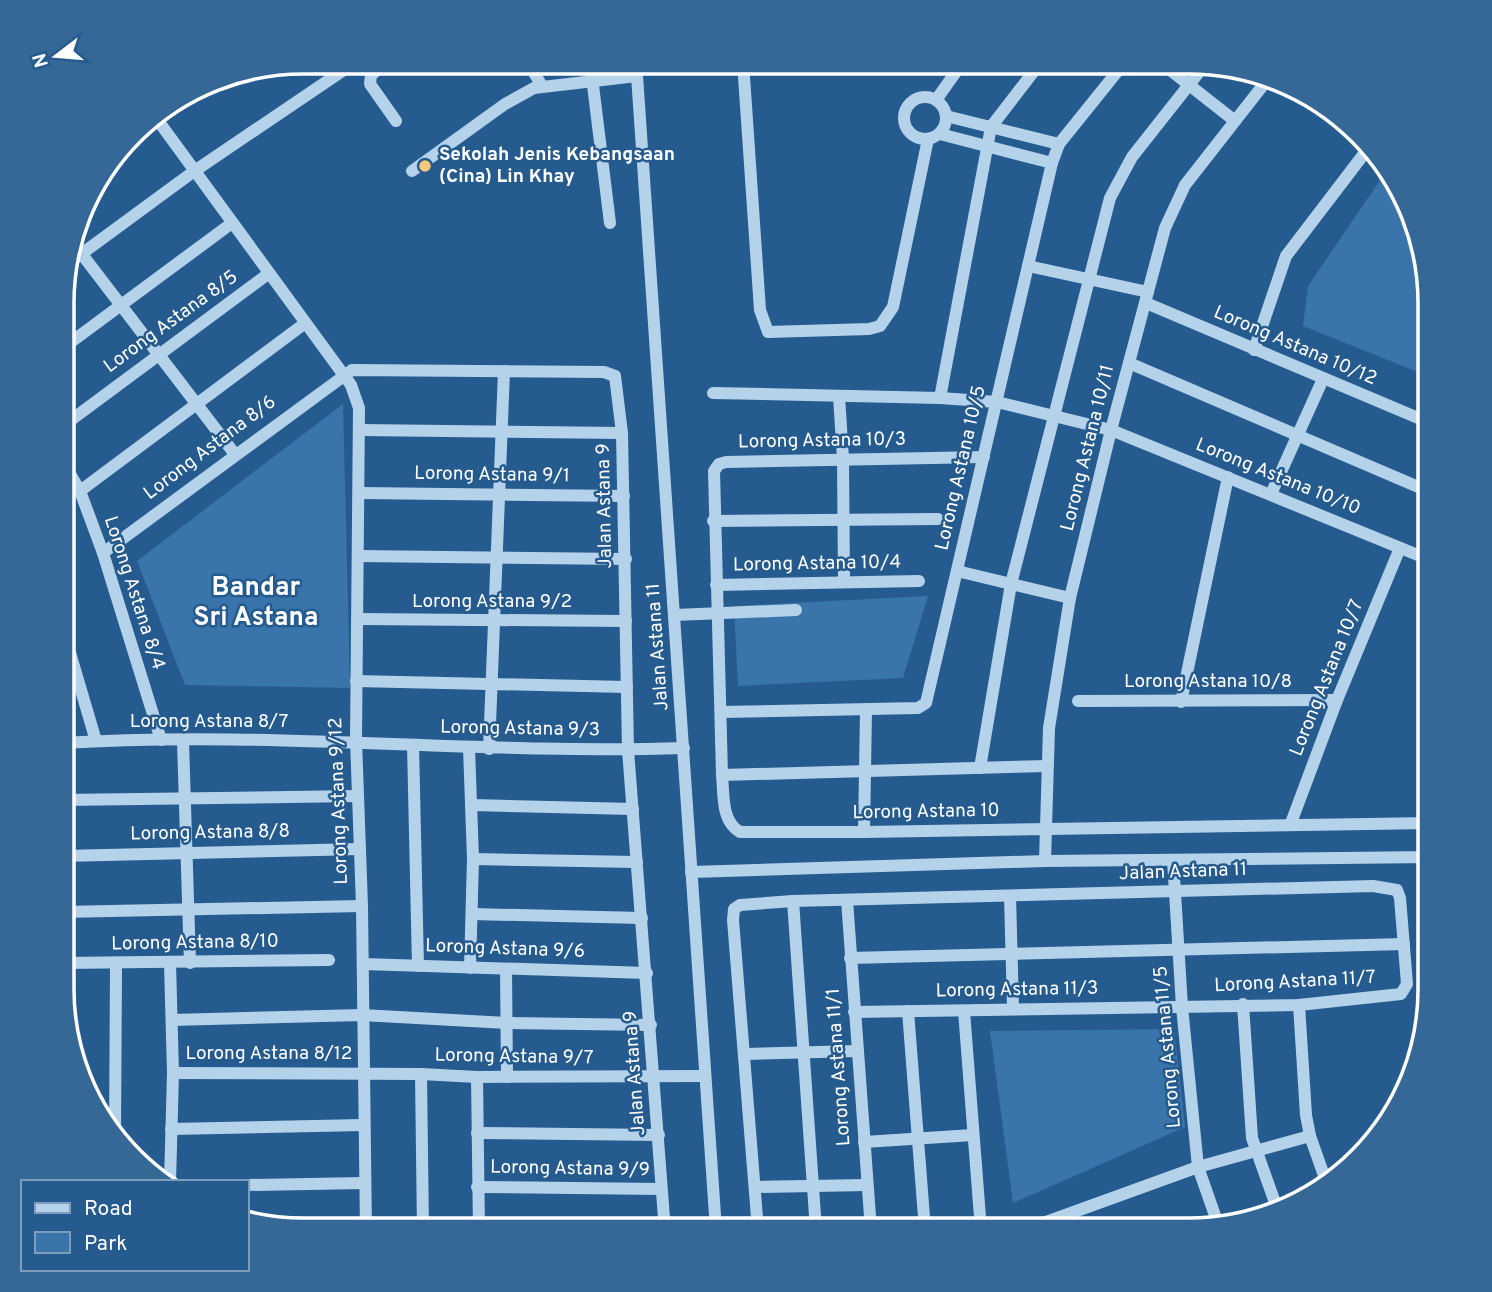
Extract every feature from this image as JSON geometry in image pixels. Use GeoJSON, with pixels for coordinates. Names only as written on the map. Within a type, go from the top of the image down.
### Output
{"type":"FeatureCollection","features":[{"type":"Feature","properties":{"kind":"street"},"geometry":{"type":"LineString","coordinates":[[79,255],[193,172],[339,74]]}},
{"type":"Feature","properties":{"kind":"street"},"geometry":{"type":"LineString","coordinates":[[372,74],[370,84],[396,121]]}},
{"type":"Feature","properties":{"kind":"street"},"geometry":{"type":"LineString","coordinates":[[535,74],[542,86]]}},
{"type":"Feature","properties":{"kind":"street"},"geometry":{"type":"LineString","coordinates":[[591,74],[610,223]]}},
{"type":"Feature","properties":{"kind":"street"},"geometry":{"type":"LineString","coordinates":[[744,74],[760,310],[768,332],[869,329],[880,326],[886,319],[893,307],[934,136],[946,116]]}},
{"type":"Feature","properties":{"kind":"street"},"geometry":{"type":"LineString","coordinates":[[936,100],[954,74]]}},
{"type":"Feature","properties":{"kind":"street"},"geometry":{"type":"LineString","coordinates":[[940,398],[991,127],[1032,74]]}},
{"type":"Feature","properties":{"kind":"street","name":"Lorong Astana 10/5"},"geometry":{"type":"LineString","coordinates":[[721,712],[918,708],[926,703],[1052,163],[1059,144],[1115,74]]}},
{"type":"Feature","properties":{"kind":"street"},"geometry":{"type":"LineString","coordinates":[[1175,74],[1234,121]]}},
{"type":"Feature","properties":{"kind":"street"},"geometry":{"type":"LineString","coordinates":[[980,768],[1011,584],[1110,198],[1120,175],[1198,74]]}},
{"type":"Feature","properties":{"kind":"street"},"geometry":{"type":"LineString","coordinates":[[412,171],[505,104],[542,86],[638,76]]}},
{"type":"Feature","properties":{"kind":"street","name":"Jalan Astana 11"},"geometry":{"type":"LineString","coordinates":[[638,76],[715,1218]]}},
{"type":"Feature","properties":{"kind":"street","name":"Lorong Astana 10/11"},"geometry":{"type":"LineString","coordinates":[[1045,861],[1049,728],[1070,598],[1147,298],[1174,202],[1262,86]]}},
{"type":"Feature","properties":{"kind":"street"},"geometry":{"type":"LineString","coordinates":[[936,100],[917,99],[905,114],[910,132],[986,146],[1052,163]]}},
{"type":"Feature","properties":{"kind":"street"},"geometry":{"type":"LineString","coordinates":[[936,100],[946,116],[1059,144]]}},
{"type":"Feature","properties":{"kind":"street"},"geometry":{"type":"LineString","coordinates":[[160,124],[342,375]]}},
{"type":"Feature","properties":{"kind":"street"},"geometry":{"type":"LineString","coordinates":[[1254,350],[1286,256],[1303,230],[1363,154]]}},
{"type":"Feature","properties":{"kind":"street"},"geometry":{"type":"LineString","coordinates":[[74,340],[232,223]]}},
{"type":"Feature","properties":{"kind":"street"},"geometry":{"type":"LineString","coordinates":[[81,253],[234,453]]}},
{"type":"Feature","properties":{"kind":"street","name":"Lorong Astana 10/12"},"geometry":{"type":"LineString","coordinates":[[1028,266],[1091,278],[1147,298],[1254,350],[1418,418]]}},
{"type":"Feature","properties":{"kind":"street","name":"Lorong Astana 8/5"},"geometry":{"type":"LineString","coordinates":[[74,418],[268,274]]}},
{"type":"Feature","properties":{"kind":"street"},"geometry":{"type":"LineString","coordinates":[[80,491],[304,324]]}},
{"type":"Feature","properties":{"kind":"street"},"geometry":{"type":"LineString","coordinates":[[1129,363],[1418,487]]}},
{"type":"Feature","properties":{"kind":"street","name":"Jalan Astana 9"},"geometry":{"type":"LineString","coordinates":[[342,375],[362,368],[604,372],[615,376],[622,433],[628,750],[664,1218]]}},
{"type":"Feature","properties":{"kind":"street"},"geometry":{"type":"LineString","coordinates":[[489,749],[504,371]]}},
{"type":"Feature","properties":{"kind":"street","name":"Lorong Astana 9/12"},"geometry":{"type":"LineString","coordinates":[[342,375],[356,396],[360,430],[355,740],[362,906],[365,1218]]}},
{"type":"Feature","properties":{"kind":"street","name":"Lorong Astana 8/6"},"geometry":{"type":"LineString","coordinates":[[103,553],[342,375]]}},
{"type":"Feature","properties":{"kind":"street"},"geometry":{"type":"LineString","coordinates":[[1271,494],[1323,379]]}},
{"type":"Feature","properties":{"kind":"street","name":"Lorong Astana 10/10"},"geometry":{"type":"LineString","coordinates":[[713,393],[940,398],[997,402],[1111,430],[1418,556]]}},
{"type":"Feature","properties":{"kind":"street"},"geometry":{"type":"LineString","coordinates":[[839,396],[843,459],[844,580]]}},
{"type":"Feature","properties":{"kind":"street"},"geometry":{"type":"LineString","coordinates":[[360,430],[622,433]]}},
{"type":"Feature","properties":{"kind":"street","name":"Lorong Astana 10/3"},"geometry":{"type":"LineString","coordinates":[[713,520],[714,471],[719,464],[984,457]]}},
{"type":"Feature","properties":{"kind":"street"},"geometry":{"type":"LineString","coordinates":[[1181,702],[1228,477]]}},
{"type":"Feature","properties":{"kind":"street","name":"Lorong Astana 8/4"},"geometry":{"type":"LineString","coordinates":[[74,481],[103,553],[161,740]]}},
{"type":"Feature","properties":{"kind":"street","name":"Lorong Astana 9/1"},"geometry":{"type":"LineString","coordinates":[[360,493],[624,496]]}},
{"type":"Feature","properties":{"kind":"street"},"geometry":{"type":"LineString","coordinates":[[713,520],[938,519]]}},
{"type":"Feature","properties":{"kind":"street","name":"Lorong Astana 10"},"geometry":{"type":"LineString","coordinates":[[713,520],[722,775],[726,814],[731,826],[740,832],[1046,830],[1418,819]]}},
{"type":"Feature","properties":{"kind":"street","name":"Lorong Astana 10/7"},"geometry":{"type":"LineString","coordinates":[[1291,823],[1337,700],[1400,548]]}},
{"type":"Feature","properties":{"kind":"street"},"geometry":{"type":"LineString","coordinates":[[359,556],[626,559]]}},
{"type":"Feature","properties":{"kind":"street"},"geometry":{"type":"LineString","coordinates":[[957,571],[1070,598]]}},
{"type":"Feature","properties":{"kind":"street","name":"Lorong Astana 10/4"},"geometry":{"type":"LineString","coordinates":[[716,585],[844,580],[919,581]]}},
{"type":"Feature","properties":{"kind":"street"},"geometry":{"type":"LineString","coordinates":[[675,615],[796,610]]}},
{"type":"Feature","properties":{"kind":"street","name":"Lorong Astana 9/2"},"geometry":{"type":"LineString","coordinates":[[358,619],[626,621]]}},
{"type":"Feature","properties":{"kind":"street"},"geometry":{"type":"LineString","coordinates":[[74,666],[96,741]]}},
{"type":"Feature","properties":{"kind":"street"},"geometry":{"type":"LineString","coordinates":[[356,681],[627,687]]}},
{"type":"Feature","properties":{"kind":"street","name":"Lorong Astana 10/8"},"geometry":{"type":"LineString","coordinates":[[1078,701],[1337,700]]}},
{"type":"Feature","properties":{"kind":"street"},"geometry":{"type":"LineString","coordinates":[[864,832],[866,710]]}},
{"type":"Feature","properties":{"kind":"street","name":"Lorong Astana 8/7"},"geometry":{"type":"LineString","coordinates":[[74,742],[355,740]]}},
{"type":"Feature","properties":{"kind":"street","name":"Lorong Astana 9/3"},"geometry":{"type":"LineString","coordinates":[[355,740],[489,749],[684,748]]}},
{"type":"Feature","properties":{"kind":"street"},"geometry":{"type":"LineString","coordinates":[[183,741],[190,963]]}},
{"type":"Feature","properties":{"kind":"street"},"geometry":{"type":"LineString","coordinates":[[413,745],[418,966]]}},
{"type":"Feature","properties":{"kind":"street"},"geometry":{"type":"LineString","coordinates":[[469,748],[473,859],[470,968]]}},
{"type":"Feature","properties":{"kind":"street"},"geometry":{"type":"LineString","coordinates":[[722,775],[1047,766]]}},
{"type":"Feature","properties":{"kind":"street"},"geometry":{"type":"LineString","coordinates":[[74,800],[358,796]]}},
{"type":"Feature","properties":{"kind":"street"},"geometry":{"type":"LineString","coordinates":[[471,805],[633,809]]}},
{"type":"Feature","properties":{"kind":"street","name":"Lorong Astana 8/8"},"geometry":{"type":"LineString","coordinates":[[74,856],[360,849]]}},
{"type":"Feature","properties":{"kind":"street"},"geometry":{"type":"LineString","coordinates":[[691,872],[1045,861],[1418,857]]}},
{"type":"Feature","properties":{"kind":"street"},"geometry":{"type":"LineString","coordinates":[[473,859],[637,862]]}},
{"type":"Feature","properties":{"kind":"street","name":"Lorong Astana 11/5"},"geometry":{"type":"LineString","coordinates":[[1173,860],[1182,1007],[1198,1167],[1215,1216]]}},
{"type":"Feature","properties":{"kind":"street","name":"Jalan Astana 11"},"geometry":{"type":"LineString","coordinates":[[757,1218],[734,909],[748,902],[1390,886],[1397,890],[1401,898],[1404,944]]}},
{"type":"Feature","properties":{"kind":"street"},"geometry":{"type":"LineString","coordinates":[[1010,896],[1013,1008]]}},
{"type":"Feature","properties":{"kind":"street","name":"Lorong Astana 11/1"},"geometry":{"type":"LineString","coordinates":[[847,900],[870,1218]]}},
{"type":"Feature","properties":{"kind":"street"},"geometry":{"type":"LineString","coordinates":[[793,901],[806,1052],[815,1218]]}},
{"type":"Feature","properties":{"kind":"street"},"geometry":{"type":"LineString","coordinates":[[74,912],[362,906]]}},
{"type":"Feature","properties":{"kind":"street"},"geometry":{"type":"LineString","coordinates":[[472,914],[642,918]]}},
{"type":"Feature","properties":{"kind":"street"},"geometry":{"type":"LineString","coordinates":[[850,958],[1404,944]]}},
{"type":"Feature","properties":{"kind":"street","name":"Lorong Astana 11/7"},"geometry":{"type":"LineString","coordinates":[[1182,1007],[1298,1004],[1401,994],[1407,984],[1404,944]]}},
{"type":"Feature","properties":{"kind":"street","name":"Lorong Astana 8/10"},"geometry":{"type":"LineString","coordinates":[[74,963],[116,965],[329,960]]}},
{"type":"Feature","properties":{"kind":"street"},"geometry":{"type":"LineString","coordinates":[[170,964],[173,1073],[170,1176]]}},
{"type":"Feature","properties":{"kind":"street","name":"Lorong Astana 9/6"},"geometry":{"type":"LineString","coordinates":[[363,964],[647,973]]}},
{"type":"Feature","properties":{"kind":"street"},"geometry":{"type":"LineString","coordinates":[[115,1120],[116,965]]}},
{"type":"Feature","properties":{"kind":"street"},"geometry":{"type":"LineString","coordinates":[[506,969],[507,1077]]}},
{"type":"Feature","properties":{"kind":"street"},"geometry":{"type":"LineString","coordinates":[[1243,1004],[1255,1151],[1275,1202]]}},
{"type":"Feature","properties":{"kind":"street"},"geometry":{"type":"LineString","coordinates":[[1298,1004],[1310,1136],[1324,1175]]}},
{"type":"Feature","properties":{"kind":"street","name":"Lorong Astana 11/3"},"geometry":{"type":"LineString","coordinates":[[854,1012],[1182,1007]]}},
{"type":"Feature","properties":{"kind":"street"},"geometry":{"type":"LineString","coordinates":[[908,1011],[924,1218]]}},
{"type":"Feature","properties":{"kind":"street"},"geometry":{"type":"LineString","coordinates":[[964,1011],[980,1218]]}},
{"type":"Feature","properties":{"kind":"street"},"geometry":{"type":"LineString","coordinates":[[172,1020],[362,1015],[507,1023],[651,1025]]}},
{"type":"Feature","properties":{"kind":"street"},"geometry":{"type":"LineString","coordinates":[[746,1054],[857,1051]]}},
{"type":"Feature","properties":{"kind":"street","name":"Lorong Astana 8/12"},"geometry":{"type":"LineString","coordinates":[[173,1073],[365,1074]]}},
{"type":"Feature","properties":{"kind":"street","name":"Lorong Astana 9/7"},"geometry":{"type":"LineString","coordinates":[[365,1074],[477,1077],[704,1076]]}},
{"type":"Feature","properties":{"kind":"street"},"geometry":{"type":"LineString","coordinates":[[421,1074],[423,1218]]}},
{"type":"Feature","properties":{"kind":"street"},"geometry":{"type":"LineString","coordinates":[[477,1077],[478,1218]]}},
{"type":"Feature","properties":{"kind":"street"},"geometry":{"type":"LineString","coordinates":[[171,1129],[364,1125]]}},
{"type":"Feature","properties":{"kind":"street"},"geometry":{"type":"LineString","coordinates":[[477,1133],[659,1135]]}},
{"type":"Feature","properties":{"kind":"street"},"geometry":{"type":"LineString","coordinates":[[864,1142],[973,1135]]}},
{"type":"Feature","properties":{"kind":"street"},"geometry":{"type":"LineString","coordinates":[[1060,1218],[1198,1167],[1310,1136]]}},
{"type":"Feature","properties":{"kind":"street"},"geometry":{"type":"LineString","coordinates":[[248,1185],[364,1183]]}},
{"type":"Feature","properties":{"kind":"street"},"geometry":{"type":"LineString","coordinates":[[755,1187],[867,1185]]}},
{"type":"Feature","properties":{"kind":"street","name":"Lorong Astana 9/9"},"geometry":{"type":"LineString","coordinates":[[477,1187],[661,1189]]}},
{"type":"Feature","properties":{"kind":"green space"},"geometry":{"type":"Polygon","coordinates":[[[1381,178],[1401,215],[1414,258],[1418,288],[1418,372],[1303,326],[1308,286],[1381,178]]]}},
{"type":"Feature","properties":{"kind":"green space"},"geometry":{"type":"Polygon","coordinates":[[[343,404],[350,688],[185,685],[137,561],[343,404]]]}},
{"type":"Feature","properties":{"kind":"green space"},"geometry":{"type":"Polygon","coordinates":[[[928,596],[903,678],[738,686],[734,606],[928,596]]]}},
{"type":"Feature","properties":{"kind":"green space"},"geometry":{"type":"Polygon","coordinates":[[[1174,1029],[1185,1127],[1013,1203],[990,1031],[1174,1029]]]}},
{"type":"Feature","properties":{"kind":"place","name":"Sekolah Jenis Kebangsaan (Cina) Lin Khay"},"geometry":{"type":"Point","coordinates":[425,166]}},
{"type":"Feature","properties":{"kind":"district","name":"Bandar Sri Astana"},"geometry":{"type":"Point","coordinates":[256,603]}}]}
